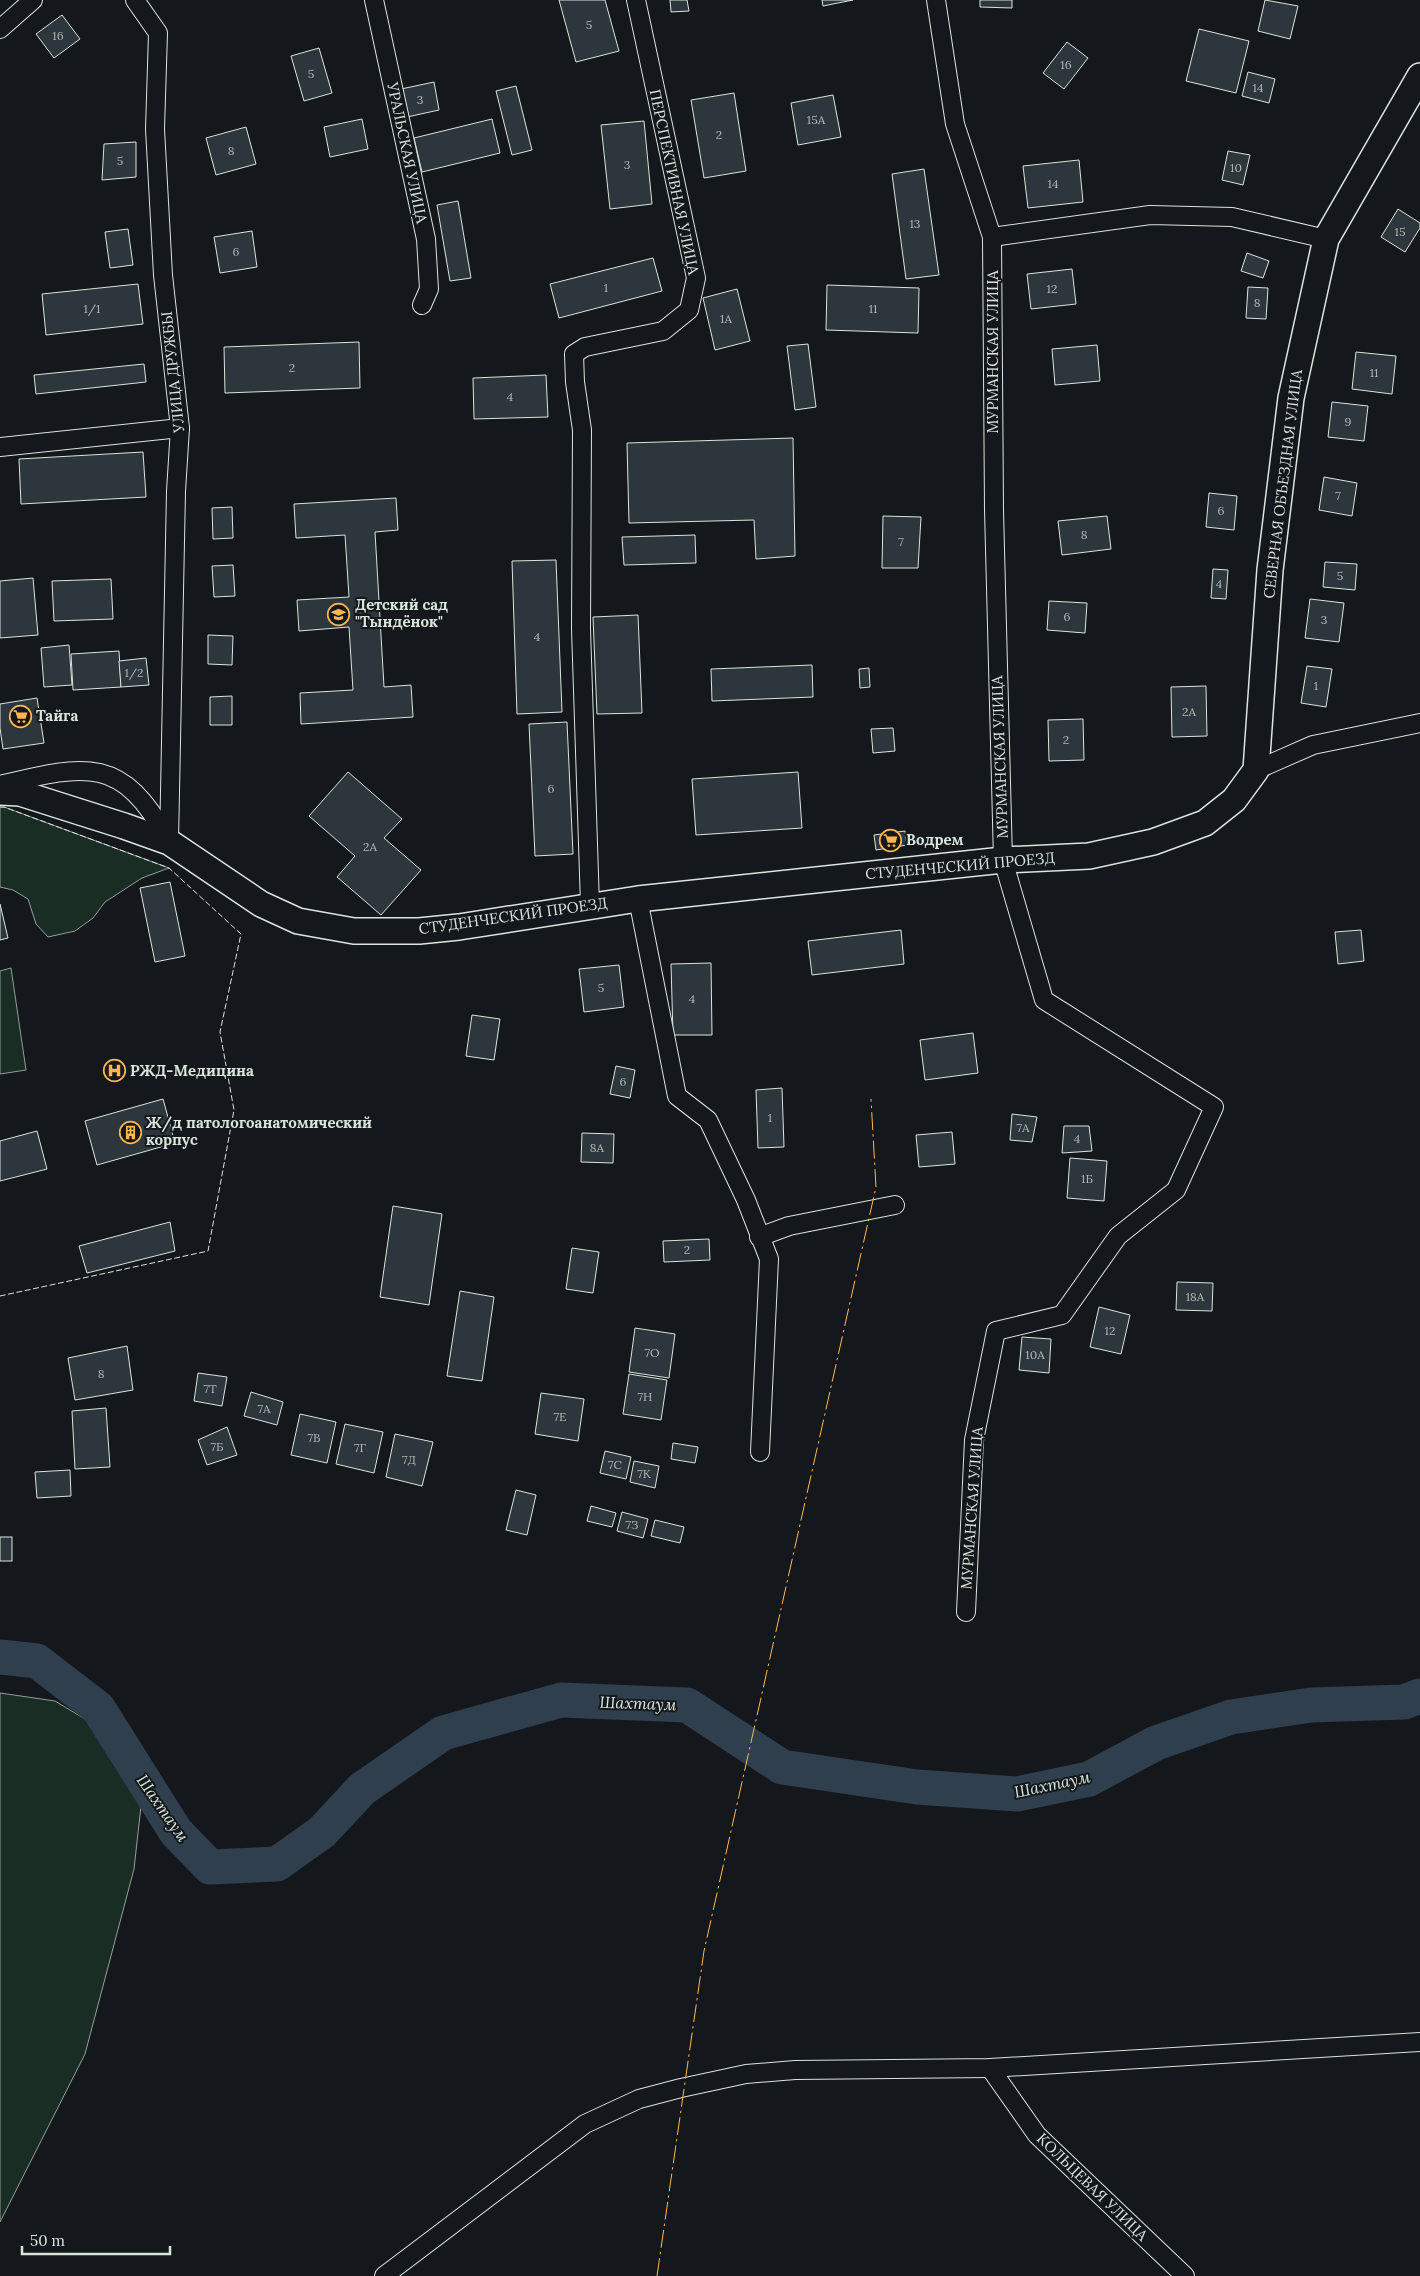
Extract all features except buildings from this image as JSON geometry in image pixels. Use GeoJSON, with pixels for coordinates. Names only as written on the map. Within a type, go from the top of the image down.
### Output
{"type":"FeatureCollection","features":[{"type":"Feature","properties":{"kind":"street"},"geometry":{"type":"LineString","coordinates":[[0,29],[33,0]]}},
{"type":"Feature","properties":{"kind":"street","name":"УЛИЦА ДРУЖБЫ"},"geometry":{"type":"LineString","coordinates":[[134,0],[158,33],[156,129],[163,275],[180,428],[176,491],[169,842]]}},
{"type":"Feature","properties":{"kind":"street","name":"УРАЛЬСКАЯ УЛИЦА"},"geometry":{"type":"LineString","coordinates":[[374,0],[426,239],[429,289],[422,305]]}},
{"type":"Feature","properties":{"kind":"street","name":"ПЕРСПЕКТИВНАЯ УЛИЦА"},"geometry":{"type":"LineString","coordinates":[[590,906],[581,629],[582,430],[574,373],[574,354],[585,348],[664,332],[690,310],[696,278],[636,0]]}},
{"type":"Feature","properties":{"kind":"street","name":"МУРМАНСКАЯ УЛИЦА"},"geometry":{"type":"LineString","coordinates":[[936,0],[954,124],[992,237],[994,510],[1003,860],[1044,1000],[1214,1107],[1176,1190],[1118,1236],[1062,1315],[996,1331],[974,1440],[966,1612]]}},
{"type":"Feature","properties":{"kind":"street","name":"СЕВЕРНАЯ ОБЪЕЗДНАЯ УЛИЦА"},"geometry":{"type":"LineString","coordinates":[[1256,770],[1270,570],[1291,398],[1326,239],[1420,76]]}},
{"type":"Feature","properties":{"kind":"street"},"geometry":{"type":"LineString","coordinates":[[992,237],[1150,215],[1232,217],[1326,239]]}},
{"type":"Feature","properties":{"kind":"street"},"geometry":{"type":"LineString","coordinates":[[0,447],[180,428]]}},
{"type":"Feature","properties":{"kind":"street"},"geometry":{"type":"LineString","coordinates":[[1256,770],[1314,745],[1420,723]]}},
{"type":"Feature","properties":{"kind":"street","name":"СТУДЕНЧЕСКИЙ ПРОЕЗД"},"geometry":{"type":"LineString","coordinates":[[0,792],[27,795],[169,842],[261,904],[298,920],[354,932],[418,931],[459,927],[638,898],[1003,860],[1089,856],[1154,842],[1205,823],[1234,800],[1256,770]]}},
{"type":"Feature","properties":{"kind":"street"},"geometry":{"type":"LineString","coordinates":[[0,785],[39,776],[98,771],[119,779],[133,790],[153,812],[169,842]]}},
{"type":"Feature","properties":{"kind":"street"},"geometry":{"type":"LineString","coordinates":[[638,898],[677,1096],[708,1120],[746,1200],[769,1259],[760,1452]]}},
{"type":"Feature","properties":{"kind":"street"},"geometry":{"type":"LineString","coordinates":[[759,1237],[789,1226],[895,1205]]}},
{"type":"Feature","properties":{"kind":"street"},"geometry":{"type":"LineString","coordinates":[[384,2276],[585,2124],[639,2099],[681,2088],[756,2073],[795,2070],[990,2068],[1420,2042]]}},
{"type":"Feature","properties":{"kind":"street","name":"КОЛЬЦЕВАЯ УЛИЦА"},"geometry":{"type":"LineString","coordinates":[[990,2068],[1037,2135],[1185,2276]]}},
{"type":"Feature","properties":{"kind":"green space"},"geometry":{"type":"Polygon","coordinates":[[[0,807],[169,868],[142,878],[105,902],[93,918],[75,931],[48,937],[36,924],[28,899],[13,890],[0,887],[0,807]]]}},
{"type":"Feature","properties":{"kind":"green space"},"geometry":{"type":"Polygon","coordinates":[[[11,968],[26,1070],[0,1074],[0,971],[11,968]]]}},
{"type":"Feature","properties":{"kind":"green space"},"geometry":{"type":"Polygon","coordinates":[[[0,1693],[55,1701],[95,1725],[118,1761],[141,1806],[134,1869],[85,2054],[0,2222],[0,1693]]]}},
{"type":"Feature","properties":{"kind":"waterway","name":"Шахтаум"},"geometry":{"type":"LineString","coordinates":[[0,1657],[37,1661],[98,1708],[176,1832],[210,1867],[277,1864],[322,1832],[362,1789],[443,1733],[561,1700],[687,1705],[782,1767],[917,1787],[1017,1794],[1089,1779],[1156,1743],[1231,1717],[1311,1705],[1404,1702],[1420,1696]]}},
{"type":"Feature","properties":{"kind":"fence"},"geometry":{"type":"LineString","coordinates":[[0,807],[169,868],[241,934],[220,1032],[234,1110],[208,1251],[0,1296]]}},
{"type":"Feature","properties":{"kind":"power"},"geometry":{"type":"LineString","coordinates":[[657,2276],[704,1951],[876,1187],[871,1099]]}},
{"type":"Feature","properties":{"kind":"place","name":"Детский сад \"Тындёнок\""},"geometry":{"type":"Point","coordinates":[339,614]}},
{"type":"Feature","properties":{"kind":"place","name":"Тайга"},"geometry":{"type":"Point","coordinates":[20,716]}},
{"type":"Feature","properties":{"kind":"place","name":"Водрем"},"geometry":{"type":"Point","coordinates":[890,840]}},
{"type":"Feature","properties":{"kind":"place","name":"РЖД-Медицина"},"geometry":{"type":"Point","coordinates":[114,1071]}},
{"type":"Feature","properties":{"kind":"place","name":"Ж/д патологоанатомический корпус"},"geometry":{"type":"Point","coordinates":[130,1132]}}]}
